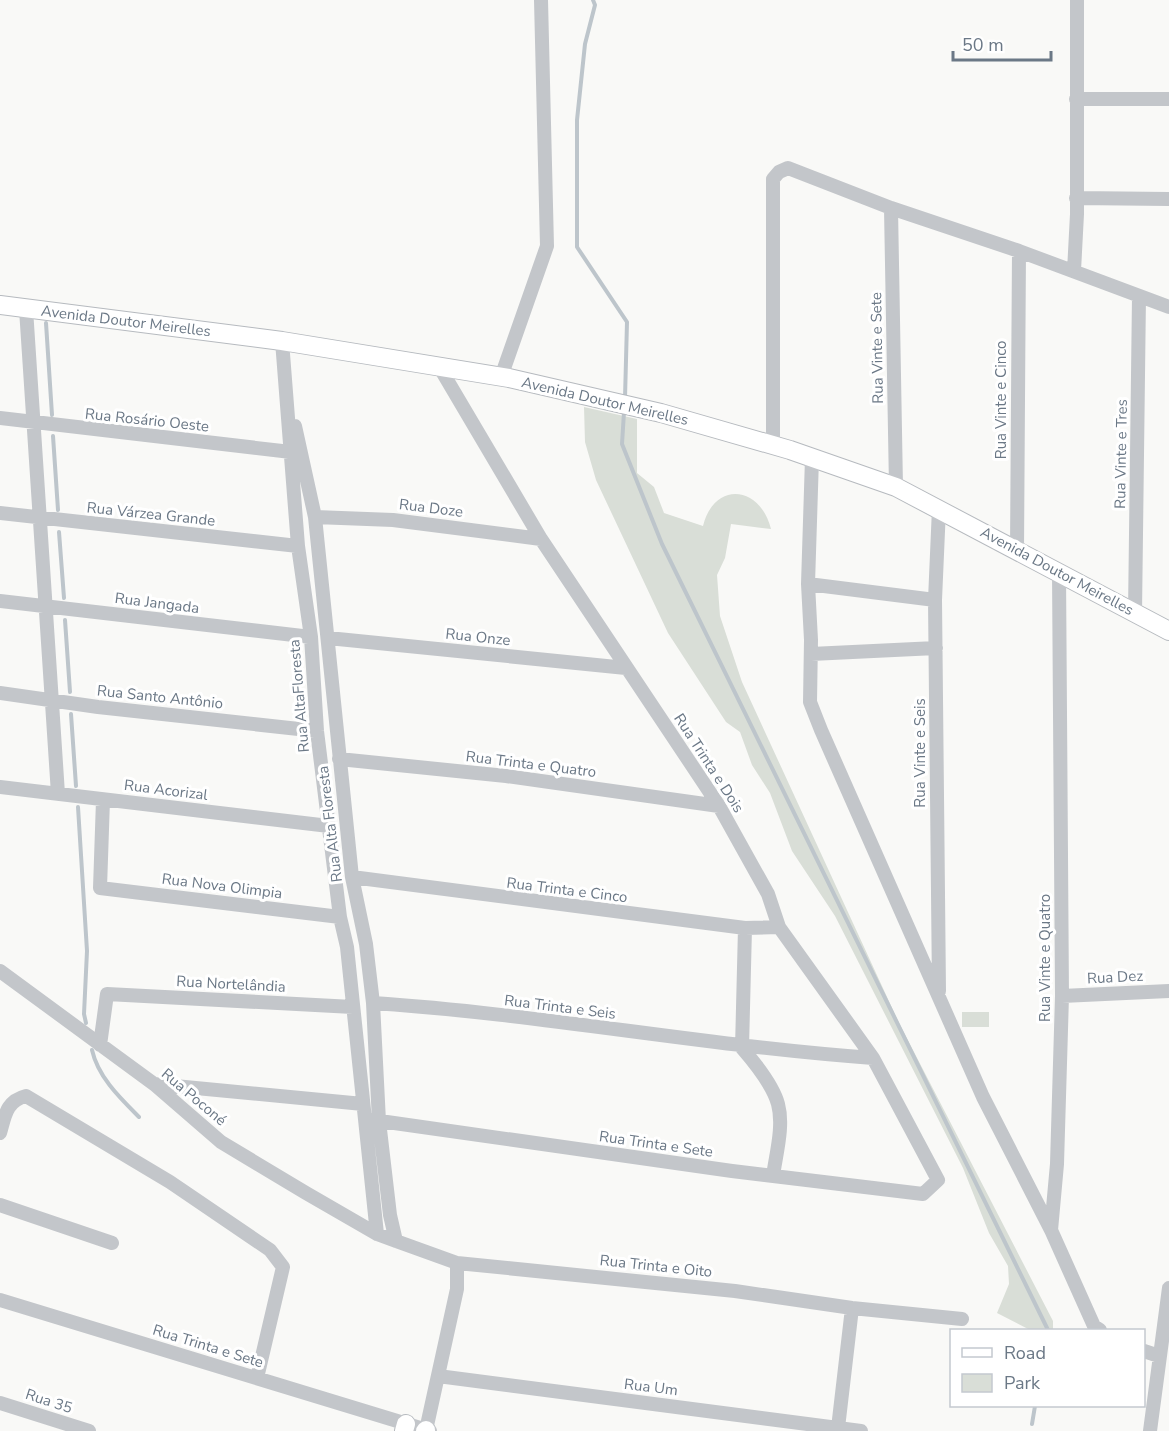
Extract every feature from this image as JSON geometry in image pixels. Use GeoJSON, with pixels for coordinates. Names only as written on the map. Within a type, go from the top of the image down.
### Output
{"type":"FeatureCollection","features":[{"type":"Feature","properties":{"kind":"street"},"geometry":{"type":"LineString","coordinates":[[501,377],[547,246],[541,0]]}},
{"type":"Feature","properties":{"kind":"street"},"geometry":{"type":"LineString","coordinates":[[1074,271],[1077,0]]}},
{"type":"Feature","properties":{"kind":"street"},"geometry":{"type":"LineString","coordinates":[[1076,99],[1169,99]]}},
{"type":"Feature","properties":{"kind":"street"},"geometry":{"type":"LineString","coordinates":[[772,445],[773,179],[779,172],[788,168],[891,208],[1019,250],[1169,307]]}},
{"type":"Feature","properties":{"kind":"street"},"geometry":{"type":"LineString","coordinates":[[1076,198],[1169,199]]}},
{"type":"Feature","properties":{"kind":"street","name":"Rua Vinte e Sete"},"geometry":{"type":"LineString","coordinates":[[891,208],[896,487]]}},
{"type":"Feature","properties":{"kind":"street","name":"Rua Vinte e Cinco"},"geometry":{"type":"LineString","coordinates":[[1017,550],[1019,250]]}},
{"type":"Feature","properties":{"kind":"street","name":"Rua Vinte e Tres"},"geometry":{"type":"LineString","coordinates":[[1135,613],[1139,296]]}},
{"type":"Feature","properties":{"kind":"street","name":"Avenida Doutor Meirelles"},"geometry":{"type":"LineString","coordinates":[[0,305],[282,341],[501,377],[625,405],[772,445],[896,487],[1169,631]]}},
{"type":"Feature","properties":{"kind":"street"},"geometry":{"type":"LineString","coordinates":[[26,309],[58,794]]}},
{"type":"Feature","properties":{"kind":"street","name":"Rua AltaFloresta"},"geometry":{"type":"LineString","coordinates":[[282,341],[298,546],[311,638],[316,730],[339,917],[347,947],[363,1104],[372,1120],[377,1234]]}},
{"type":"Feature","properties":{"kind":"street","name":"Rua Trinta e Dois"},"geometry":{"type":"LineString","coordinates":[[440,368],[541,539],[719,806],[768,894],[779,927],[873,1059],[938,1180]]}},
{"type":"Feature","properties":{"kind":"street","name":"Rua Alta Floresta"},"geometry":{"type":"LineString","coordinates":[[287,404],[298,434],[315,517],[352,877],[366,944],[373,1003],[372,1120],[396,1241]]}},
{"type":"Feature","properties":{"kind":"street","name":"Rua Rosário Oeste"},"geometry":{"type":"LineString","coordinates":[[0,418],[34,424],[291,452]]}},
{"type":"Feature","properties":{"kind":"street"},"geometry":{"type":"LineString","coordinates":[[812,458],[808,584],[811,654],[810,702],[820,730],[983,1097],[1051,1230]]}},
{"type":"Feature","properties":{"kind":"street","name":"Rua Vinte e Seis"},"geometry":{"type":"LineString","coordinates":[[939,508],[935,600],[940,999]]}},
{"type":"Feature","properties":{"kind":"street","name":"Rua Várzea Grande"},"geometry":{"type":"LineString","coordinates":[[0,513],[298,546]]}},
{"type":"Feature","properties":{"kind":"street","name":"Rua Doze"},"geometry":{"type":"LineString","coordinates":[[315,517],[393,520],[541,539]]}},
{"type":"Feature","properties":{"kind":"street","name":"Rua Vinte e Quatro"},"geometry":{"type":"LineString","coordinates":[[1059,572],[1062,996],[1057,1164],[1051,1230],[1090,1317],[1100,1329]]}},
{"type":"Feature","properties":{"kind":"street"},"geometry":{"type":"LineString","coordinates":[[808,584],[935,600]]}},
{"type":"Feature","properties":{"kind":"street","name":"Rua Jangada"},"geometry":{"type":"LineString","coordinates":[[0,601],[311,638]]}},
{"type":"Feature","properties":{"kind":"street","name":"Rua Onze"},"geometry":{"type":"LineString","coordinates":[[328,638],[626,668]]}},
{"type":"Feature","properties":{"kind":"street"},"geometry":{"type":"LineString","coordinates":[[811,654],[936,648]]}},
{"type":"Feature","properties":{"kind":"street","name":"Rua Santo Antônio"},"geometry":{"type":"LineString","coordinates":[[0,693],[98,707],[316,730]]}},
{"type":"Feature","properties":{"kind":"street","name":"Rua Trinta e Quatro"},"geometry":{"type":"LineString","coordinates":[[339,759],[506,776],[719,806]]}},
{"type":"Feature","properties":{"kind":"street","name":"Rua Acorizal"},"geometry":{"type":"LineString","coordinates":[[0,788],[328,826]]}},
{"type":"Feature","properties":{"kind":"street","name":"Rua Nova Olimpia"},"geometry":{"type":"LineString","coordinates":[[103,800],[100,888],[339,917]]}},
{"type":"Feature","properties":{"kind":"street","name":"Rua Trinta e Cinco"},"geometry":{"type":"LineString","coordinates":[[352,877],[745,928],[779,927]]}},
{"type":"Feature","properties":{"kind":"street"},"geometry":{"type":"LineString","coordinates":[[745,928],[742,1048],[756,1063],[778,1104],[779,1132],[773,1176]]}},
{"type":"Feature","properties":{"kind":"street"},"geometry":{"type":"LineString","coordinates":[[347,947],[366,944]]}},
{"type":"Feature","properties":{"kind":"street","name":"Rua Poconé"},"geometry":{"type":"LineString","coordinates":[[0,971],[154,1084],[222,1142],[377,1234],[396,1241]]}},
{"type":"Feature","properties":{"kind":"street","name":"Rua Dez"},"geometry":{"type":"LineString","coordinates":[[1062,996],[1169,991]]}},
{"type":"Feature","properties":{"kind":"street","name":"Rua Nortelândia"},"geometry":{"type":"LineString","coordinates":[[100,1045],[107,994],[353,1007]]}},
{"type":"Feature","properties":{"kind":"street","name":"Rua Trinta e Seis"},"geometry":{"type":"LineString","coordinates":[[373,1003],[436,1008],[742,1048]]}},
{"type":"Feature","properties":{"kind":"street"},"geometry":{"type":"LineString","coordinates":[[742,1048],[873,1059]]}},
{"type":"Feature","properties":{"kind":"street"},"geometry":{"type":"LineString","coordinates":[[154,1084],[363,1104]]}},
{"type":"Feature","properties":{"kind":"street"},"geometry":{"type":"LineString","coordinates":[[0,1133],[4,1104],[26,1096],[81,1128],[270,1250],[283,1267],[257,1378]]}},
{"type":"Feature","properties":{"kind":"street","name":"Rua Trinta e Sete"},"geometry":{"type":"LineString","coordinates":[[372,1120],[773,1176],[923,1194],[938,1180]]}},
{"type":"Feature","properties":{"kind":"street"},"geometry":{"type":"LineString","coordinates":[[0,1205],[111,1243]]}},
{"type":"Feature","properties":{"kind":"street","name":"Rua Trinta e Oito"},"geometry":{"type":"LineString","coordinates":[[396,1241],[457,1263],[735,1291],[852,1308],[962,1319]]}},
{"type":"Feature","properties":{"kind":"street"},"geometry":{"type":"LineString","coordinates":[[427,1431],[457,1289],[457,1263]]}},
{"type":"Feature","properties":{"kind":"street"},"geometry":{"type":"LineString","coordinates":[[1150,1431],[1169,1288]]}},
{"type":"Feature","properties":{"kind":"street","name":"Rua Trinta e Sete"},"geometry":{"type":"LineString","coordinates":[[0,1300],[257,1378],[405,1428],[427,1431]]}},
{"type":"Feature","properties":{"kind":"street"},"geometry":{"type":"LineString","coordinates":[[850,1430],[852,1308]]}},
{"type":"Feature","properties":{"kind":"street"},"geometry":{"type":"LineString","coordinates":[[1145,1352],[1159,1356]]}},
{"type":"Feature","properties":{"kind":"street","name":"Rua Um"},"geometry":{"type":"LineString","coordinates":[[438,1376],[850,1430]]}},
{"type":"Feature","properties":{"kind":"street","name":"Rua 35"},"geometry":{"type":"LineString","coordinates":[[0,1402],[89,1431]]}},
{"type":"Feature","properties":{"kind":"green space"},"geometry":{"type":"Polygon","coordinates":[[[584,407],[637,419],[637,473],[654,487],[664,513],[703,526],[709,511],[717,501],[737,494],[748,497],[765,514],[771,529],[731,524],[725,558],[717,575],[720,616],[742,682],[899,1023],[1053,1321],[1053,1329],[1028,1329],[997,1313],[1009,1284],[1008,1266],[989,1233],[963,1168],[835,916],[792,851],[770,793],[752,765],[740,732],[726,722],[668,633],[596,480],[585,442],[584,407]]]}},
{"type":"Feature","properties":{"kind":"green space"},"geometry":{"type":"Polygon","coordinates":[[[962,1012],[989,1012],[989,1027],[962,1027],[962,1012]]]}},
{"type":"Feature","properties":{"kind":"waterway"},"geometry":{"type":"LineString","coordinates":[[593,0],[595,5],[585,44],[577,120],[577,247],[627,322],[625,398]]}},
{"type":"Feature","properties":{"kind":"waterway"},"geometry":{"type":"LineString","coordinates":[[46,323],[52,415]]}},
{"type":"Feature","properties":{"kind":"waterway"},"geometry":{"type":"LineString","coordinates":[[624,412],[622,444],[662,544],[1048,1329]]}},
{"type":"Feature","properties":{"kind":"waterway"},"geometry":{"type":"LineString","coordinates":[[53,436],[58,510]]}},
{"type":"Feature","properties":{"kind":"waterway"},"geometry":{"type":"LineString","coordinates":[[59,532],[64,598]]}},
{"type":"Feature","properties":{"kind":"waterway"},"geometry":{"type":"LineString","coordinates":[[65,620],[70,692]]}},
{"type":"Feature","properties":{"kind":"waterway"},"geometry":{"type":"LineString","coordinates":[[71,714],[76,786]]}},
{"type":"Feature","properties":{"kind":"waterway"},"geometry":{"type":"LineString","coordinates":[[78,807],[87,951],[84,1014],[86,1023]]}},
{"type":"Feature","properties":{"kind":"waterway"},"geometry":{"type":"LineString","coordinates":[[92,1050],[104,1078],[139,1117]]}},
{"type":"Feature","properties":{"kind":"waterway"},"geometry":{"type":"LineString","coordinates":[[1032,1424],[1035,1407]]}}]}
